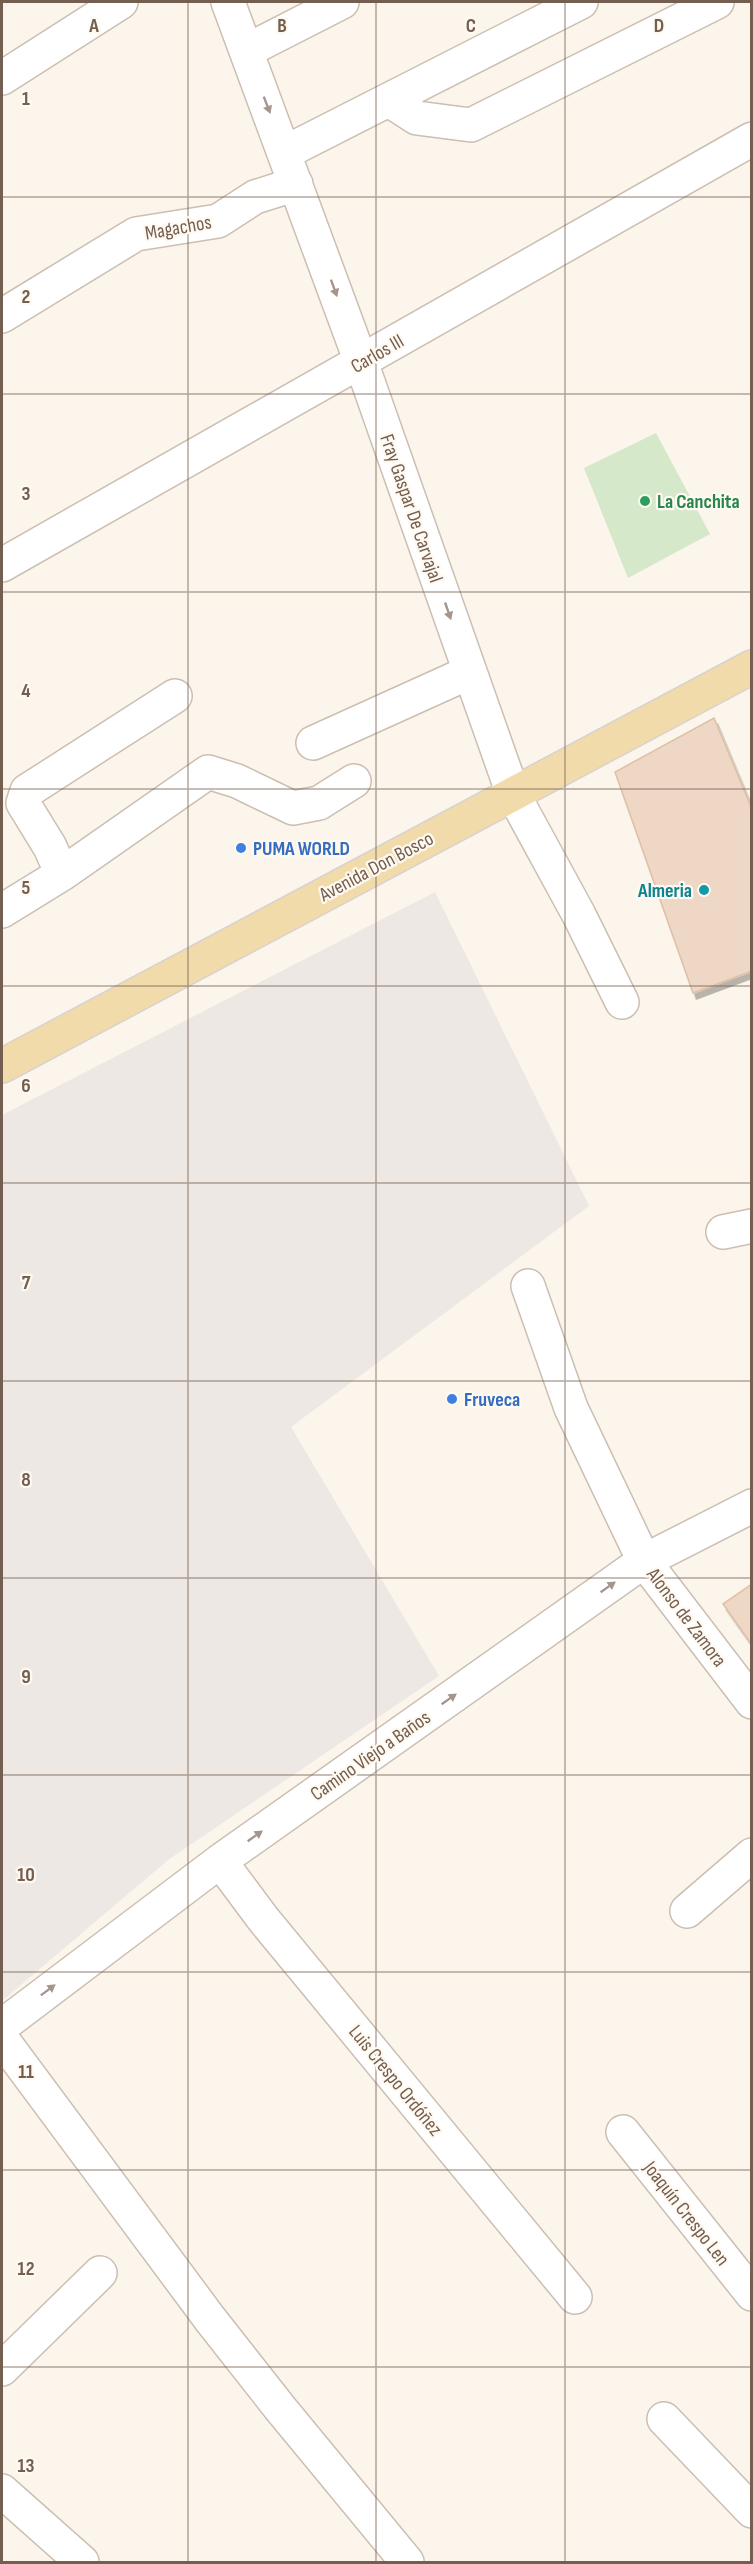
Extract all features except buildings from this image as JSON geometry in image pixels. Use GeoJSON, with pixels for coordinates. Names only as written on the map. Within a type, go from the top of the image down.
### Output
{"type":"FeatureCollection","features":[{"type":"Feature","properties":{"kind":"main road","name":"Avenida Don Bosco"},"geometry":{"type":"LineString","coordinates":[[2,1066],[752,667]]}},
{"type":"Feature","properties":{"kind":"street"},"geometry":{"type":"LineString","coordinates":[[2,78],[121,2]]}},
{"type":"Feature","properties":{"kind":"street","name":"Fray Gaspar De Carvajal"},"geometry":{"type":"LineString","coordinates":[[228,2],[360,362],[513,795],[579,915],[622,1002]]}},
{"type":"Feature","properties":{"kind":"street"},"geometry":{"type":"LineString","coordinates":[[246,51],[342,2]]}},
{"type":"Feature","properties":{"kind":"street"},"geometry":{"type":"LineString","coordinates":[[284,153],[581,2]]}},
{"type":"Feature","properties":{"kind":"street"},"geometry":{"type":"LineString","coordinates":[[389,100],[417,118],[471,125],[717,2]]}},
{"type":"Feature","properties":{"kind":"street","name":"Carlos III"},"geometry":{"type":"LineString","coordinates":[[2,565],[752,139]]}},
{"type":"Feature","properties":{"kind":"street","name":"Magachos"},"geometry":{"type":"LineString","coordinates":[[2,316],[136,234],[218,221],[255,197],[296,184]]}},
{"type":"Feature","properties":{"kind":"street"},"geometry":{"type":"LineString","coordinates":[[313,743],[470,672]]}},
{"type":"Feature","properties":{"kind":"street"},"geometry":{"type":"LineString","coordinates":[[62,874],[50,847],[23,803],[27,791],[176,696]]}},
{"type":"Feature","properties":{"kind":"street"},"geometry":{"type":"LineString","coordinates":[[2,911],[62,874],[208,772],[237,781],[292,808],[319,803],[354,781]]}},
{"type":"Feature","properties":{"kind":"street","name":"Alonso de Zamora"},"geometry":{"type":"LineString","coordinates":[[528,1286],[571,1408],[644,1561],[752,1702]]}},
{"type":"Feature","properties":{"kind":"street","name":"Camino Viejo a Baños"},"geometry":{"type":"LineString","coordinates":[[2,2025],[220,1861],[644,1561],[752,1506]]}},
{"type":"Feature","properties":{"kind":"street"},"geometry":{"type":"LineString","coordinates":[[687,1911],[752,1855]]}},
{"type":"Feature","properties":{"kind":"street","name":"Luis Crespo Ordóñez"},"geometry":{"type":"LineString","coordinates":[[220,1861],[272,1929],[575,2297]]}},
{"type":"Feature","properties":{"kind":"street"},"geometry":{"type":"LineString","coordinates":[[2,2038],[245,2364],[407,2562]]}},
{"type":"Feature","properties":{"kind":"street","name":"Joaquín Crespo Len"},"geometry":{"type":"LineString","coordinates":[[623,2132],[752,2294]]}},
{"type":"Feature","properties":{"kind":"street"},"geometry":{"type":"LineString","coordinates":[[2,2369],[100,2273]]}},
{"type":"Feature","properties":{"kind":"street"},"geometry":{"type":"LineString","coordinates":[[664,2420],[752,2511]]}},
{"type":"Feature","properties":{"kind":"street"},"geometry":{"type":"LineString","coordinates":[[2,2491],[82,2562]]}},
{"type":"Feature","properties":{"kind":"shaded area"},"geometry":{"type":"Polygon","coordinates":[[[435,892],[589,1206],[291,1427],[439,1676],[168,1860],[2,2001],[2,1115],[435,892]]]}},
{"type":"Feature","properties":{"kind":"green space","name":"La Canchita"},"geometry":{"type":"Polygon","coordinates":[[[656,433],[710,534],[628,578],[584,468],[656,433]]]}},
{"type":"Feature","properties":{"kind":"place","name":"La Canchita"},"geometry":{"type":"Point","coordinates":[645,501]}},
{"type":"Feature","properties":{"kind":"place","name":"PUMA WORLD"},"geometry":{"type":"Point","coordinates":[241,848]}},
{"type":"Feature","properties":{"kind":"place","name":"Almeria"},"geometry":{"type":"Point","coordinates":[704,890]}},
{"type":"Feature","properties":{"kind":"place","name":"Fruveca"},"geometry":{"type":"Point","coordinates":[452,1399]}}]}
